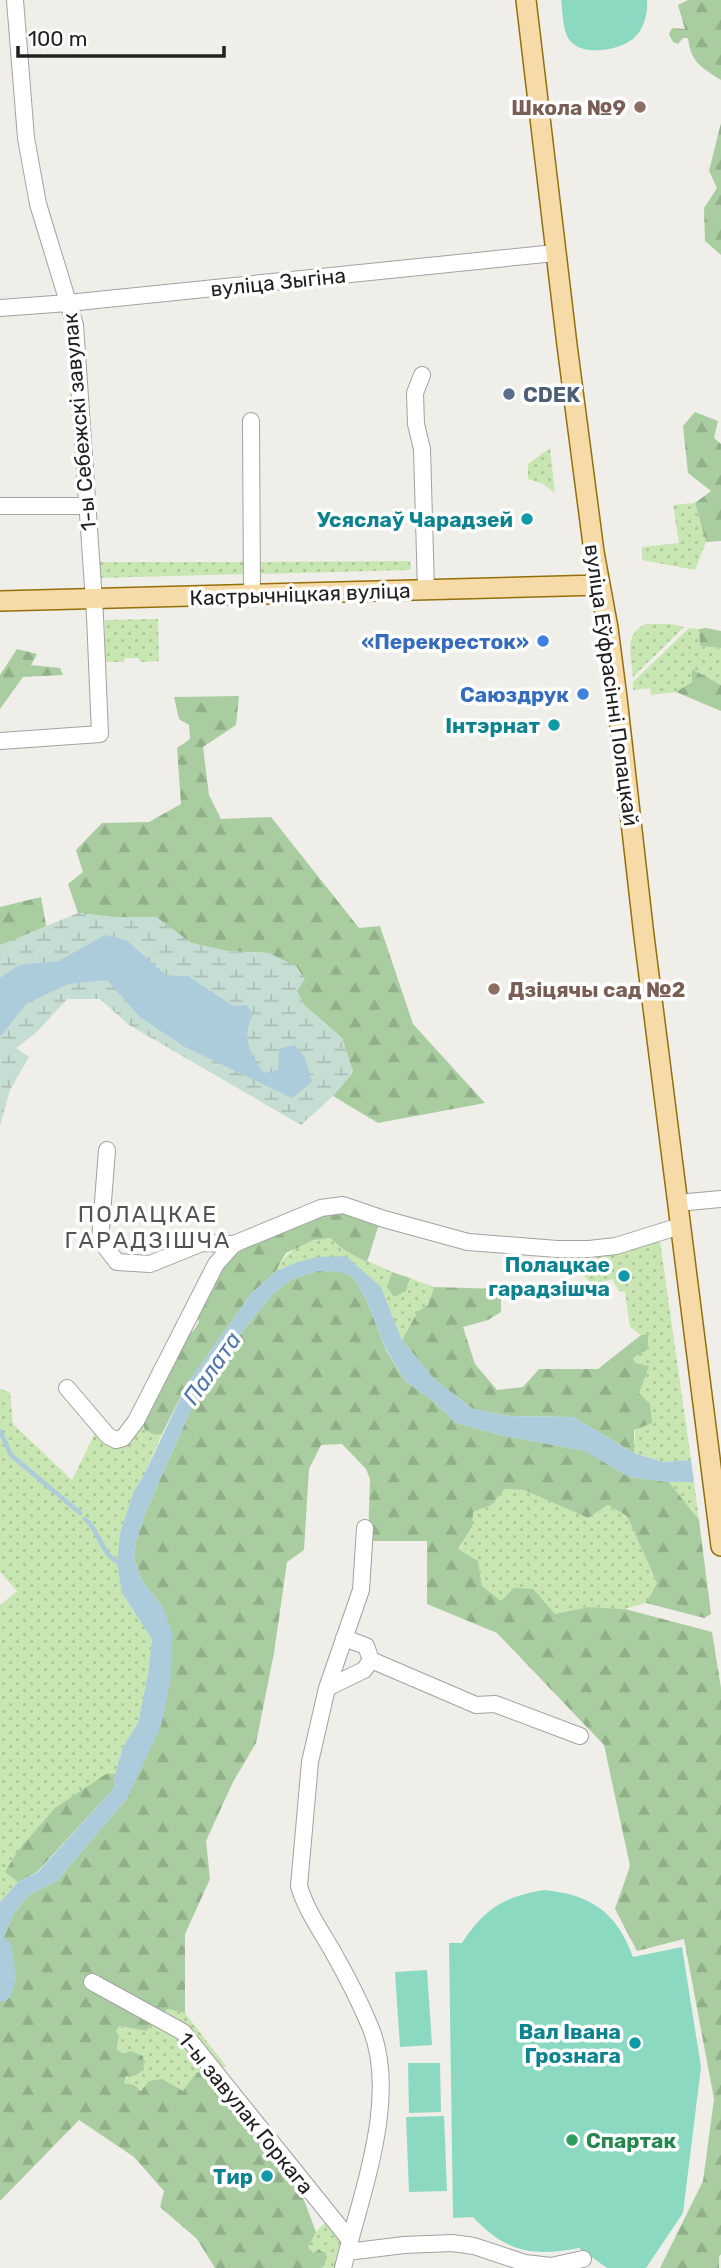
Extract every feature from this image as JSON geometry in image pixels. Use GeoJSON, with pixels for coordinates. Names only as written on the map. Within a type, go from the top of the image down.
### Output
{"type":"FeatureCollection","features":[{"type":"Feature","properties":{"kind":"main road","name":"вуліца Еўфрасінні Полацкай"},"geometry":{"type":"LineString","coordinates":[[526,0],[555,253],[617,698],[620,744],[720,1541]]}},
{"type":"Feature","properties":{"kind":"main road","name":"Кастрычніцкая вуліца"},"geometry":{"type":"LineString","coordinates":[[0,601],[600,585]]}},
{"type":"Feature","properties":{"kind":"street","name":"1-ы Себежскі завулак"},"geometry":{"type":"LineString","coordinates":[[0,741],[100,734],[75,325],[38,204],[26,138],[15,0]]}},
{"type":"Feature","properties":{"kind":"street","name":"вуліца Зыгіна"},"geometry":{"type":"LineString","coordinates":[[0,308],[555,253]]}},
{"type":"Feature","properties":{"kind":"street"},"geometry":{"type":"LineString","coordinates":[[422,375],[415,393],[416,424],[422,449],[426,590]]}},
{"type":"Feature","properties":{"kind":"street"},"geometry":{"type":"LineString","coordinates":[[251,421],[252,596]]}},
{"type":"Feature","properties":{"kind":"street"},"geometry":{"type":"LineString","coordinates":[[0,506],[87,506]]}},
{"type":"Feature","properties":{"kind":"street"},"geometry":{"type":"LineString","coordinates":[[107,1150],[100,1240],[117,1262],[150,1264],[202,1243],[234,1244],[321,1208],[343,1205],[468,1242],[557,1249],[589,1249],[616,1245],[680,1226]]}},
{"type":"Feature","properties":{"kind":"street"},"geometry":{"type":"LineString","coordinates":[[677,1203],[721,1199]]}},
{"type":"Feature","properties":{"kind":"street"},"geometry":{"type":"LineString","coordinates":[[67,1388],[108,1436],[116,1440],[123,1438],[136,1421],[216,1264],[234,1244]]}},
{"type":"Feature","properties":{"kind":"street"},"geometry":{"type":"LineString","coordinates":[[365,1528],[361,1590],[327,1688],[310,1762],[299,1886],[303,1900],[335,1955],[370,2025],[380,2065],[379,2125],[346,2254],[404,2245],[452,2243],[474,2246],[525,2263],[551,2266],[583,2259]]}},
{"type":"Feature","properties":{"kind":"street"},"geometry":{"type":"LineString","coordinates":[[344,1637],[366,1646],[371,1660],[476,1705],[495,1704],[580,1737]]}},
{"type":"Feature","properties":{"kind":"street"},"geometry":{"type":"LineString","coordinates":[[327,1688],[363,1670],[371,1660]]}},
{"type":"Feature","properties":{"kind":"street","name":"1-ы завулак Горкага"},"geometry":{"type":"LineString","coordinates":[[92,1982],[183,2032],[346,2254]]}},
{"type":"Feature","properties":{"kind":"green space"},"geometry":{"type":"Polygon","coordinates":[[[561,0],[647,0],[646,14],[639,32],[630,41],[612,48],[591,50],[581,48],[568,38],[561,0]]]}},
{"type":"Feature","properties":{"kind":"green space"},"geometry":{"type":"Polygon","coordinates":[[[688,0],[721,0],[721,80],[694,59],[688,38],[683,38],[678,44],[673,42],[669,34],[672,28],[685,29],[678,5],[688,0]]]}},
{"type":"Feature","properties":{"kind":"green space"},"geometry":{"type":"Polygon","coordinates":[[[721,123],[721,255],[705,241],[704,208],[717,188],[709,171],[721,123]]]}},
{"type":"Feature","properties":{"kind":"green space"},"geometry":{"type":"Polygon","coordinates":[[[695,412],[718,421],[714,438],[721,444],[721,541],[706,542],[695,503],[711,491],[688,473],[683,426],[695,412]]]}},
{"type":"Feature","properties":{"kind":"green space"},"geometry":{"type":"Polygon","coordinates":[[[550,448],[555,493],[543,484],[528,479],[528,464],[550,448]]]}},
{"type":"Feature","properties":{"kind":"green space"},"geometry":{"type":"Polygon","coordinates":[[[695,503],[706,542],[695,570],[642,560],[642,547],[679,543],[673,505],[695,503]]]}},
{"type":"Feature","properties":{"kind":"green space"},"geometry":{"type":"Polygon","coordinates":[[[410,561],[411,569],[408,570],[258,574],[256,562],[410,561]]]}},
{"type":"Feature","properties":{"kind":"green space"},"geometry":{"type":"Polygon","coordinates":[[[96,562],[248,562],[246,574],[99,578],[96,562]]]}},
{"type":"Feature","properties":{"kind":"green space"},"geometry":{"type":"Polygon","coordinates":[[[158,619],[159,661],[140,662],[139,658],[125,658],[124,662],[105,662],[105,620],[158,619]]]}},
{"type":"Feature","properties":{"kind":"green space"},"geometry":{"type":"Polygon","coordinates":[[[646,624],[684,627],[633,677],[631,640],[639,628],[646,624]]]}},
{"type":"Feature","properties":{"kind":"green space"},"geometry":{"type":"Polygon","coordinates":[[[689,628],[699,629],[700,646],[721,648],[721,685],[692,669],[692,682],[676,692],[651,695],[650,688],[633,690],[633,682],[689,628]]]}},
{"type":"Feature","properties":{"kind":"green space"},"geometry":{"type":"Polygon","coordinates":[[[699,629],[721,631],[721,648],[700,646],[699,629]]]}},
{"type":"Feature","properties":{"kind":"green space"},"geometry":{"type":"Polygon","coordinates":[[[17,649],[37,654],[31,665],[60,668],[63,675],[23,677],[0,709],[0,675],[17,649]]]}},
{"type":"Feature","properties":{"kind":"green space"},"geometry":{"type":"Polygon","coordinates":[[[692,669],[721,685],[721,711],[676,692],[692,682],[692,669]]]}},
{"type":"Feature","properties":{"kind":"green space"},"geometry":{"type":"Polygon","coordinates":[[[239,696],[236,725],[203,747],[209,795],[221,819],[271,817],[359,928],[380,926],[413,1024],[485,1103],[378,1123],[333,1096],[353,1072],[342,1038],[304,1005],[269,953],[226,951],[191,943],[156,917],[112,917],[78,913],[68,884],[83,872],[76,850],[102,823],[149,822],[181,804],[177,748],[190,739],[189,725],[179,719],[174,697],[239,696]]]}},
{"type":"Feature","properties":{"kind":"green space"},"geometry":{"type":"Polygon","coordinates":[[[41,897],[48,936],[0,978],[0,907],[41,897]]]}},
{"type":"Feature","properties":{"kind":"green space"},"geometry":{"type":"Polygon","coordinates":[[[78,913],[112,917],[156,917],[191,943],[226,951],[269,953],[297,967],[305,979],[297,991],[304,1005],[342,1038],[353,1072],[333,1096],[301,1125],[129,1025],[100,999],[67,999],[38,1031],[16,1048],[29,1057],[10,1090],[0,1126],[0,945],[78,913]]]}},
{"type":"Feature","properties":{"kind":"green space"},"geometry":{"type":"Polygon","coordinates":[[[322,1213],[344,1214],[379,1224],[367,1262],[344,1250],[330,1238],[314,1240],[286,1253],[275,1272],[251,1294],[187,1384],[162,1434],[155,1435],[145,1430],[141,1419],[185,1336],[194,1330],[199,1322],[196,1312],[220,1268],[250,1243],[322,1213]]]}},
{"type":"Feature","properties":{"kind":"green space"},"geometry":{"type":"Polygon","coordinates":[[[330,1238],[344,1250],[392,1272],[387,1286],[406,1291],[410,1278],[434,1287],[428,1305],[418,1311],[402,1340],[381,1287],[289,1265],[275,1272],[297,1247],[330,1238]]]}},
{"type":"Feature","properties":{"kind":"green space"},"geometry":{"type":"Polygon","coordinates":[[[660,1241],[691,1460],[663,1462],[634,1453],[639,1392],[633,1357],[647,1334],[641,1335],[630,1327],[625,1292],[619,1291],[612,1279],[593,1285],[580,1272],[577,1253],[660,1241]]]}},
{"type":"Feature","properties":{"kind":"green space"},"geometry":{"type":"Polygon","coordinates":[[[318,1271],[340,1272],[353,1277],[367,1301],[386,1350],[405,1381],[432,1400],[456,1423],[505,1436],[586,1451],[629,1477],[669,1482],[699,1520],[711,1614],[704,1618],[646,1603],[657,1583],[627,1516],[608,1505],[588,1518],[524,1490],[505,1489],[491,1505],[473,1512],[472,1527],[458,1549],[478,1561],[482,1586],[501,1601],[514,1588],[533,1589],[555,1614],[588,1607],[625,1609],[712,1632],[721,1688],[719,2268],[660,2268],[703,2181],[714,2099],[684,1939],[637,1951],[615,1909],[630,1866],[604,1745],[497,1633],[427,1604],[427,1541],[368,1541],[370,1479],[366,1469],[342,1444],[321,1445],[309,1469],[304,1550],[287,1562],[274,1653],[256,1743],[233,1782],[206,1841],[210,1879],[185,1934],[185,2013],[167,2009],[146,2031],[119,2026],[116,2031],[119,2037],[116,2048],[123,2054],[130,2051],[143,2056],[144,2070],[134,2076],[126,2076],[124,2083],[134,2085],[141,2091],[149,2081],[162,2079],[183,2091],[197,2072],[211,2077],[298,2184],[316,2232],[308,2247],[313,2253],[319,2250],[326,2253],[325,2265],[321,2268],[215,2268],[197,2239],[160,2207],[164,2191],[134,2157],[79,2120],[0,2201],[0,1995],[4,1937],[13,1914],[29,1895],[57,1881],[128,1797],[163,1607],[142,1581],[134,1558],[136,1541],[147,1509],[199,1391],[273,1294],[292,1279],[318,1271]]]}},
{"type":"Feature","properties":{"kind":"green space"},"geometry":{"type":"Polygon","coordinates":[[[392,1272],[410,1278],[406,1291],[394,1297],[387,1287],[392,1272]]]}},
{"type":"Feature","properties":{"kind":"green space"},"geometry":{"type":"Polygon","coordinates":[[[434,1287],[501,1289],[501,1312],[488,1320],[463,1327],[475,1364],[497,1390],[523,1387],[539,1369],[598,1369],[641,1335],[648,1334],[648,1349],[633,1358],[635,1363],[649,1366],[639,1393],[650,1404],[652,1423],[634,1430],[634,1453],[573,1417],[510,1416],[473,1409],[435,1380],[402,1340],[418,1311],[428,1305],[434,1287]]]}},
{"type":"Feature","properties":{"kind":"green space"},"geometry":{"type":"Polygon","coordinates":[[[0,1389],[10,1392],[13,1424],[72,1480],[97,1429],[122,1447],[126,1446],[127,1438],[141,1419],[155,1435],[162,1434],[134,1491],[120,1533],[122,1593],[152,1639],[138,1723],[123,1747],[115,1774],[106,1774],[6,1872],[18,1882],[0,1902],[0,1605],[17,1591],[0,1572],[0,1389]]]}},
{"type":"Feature","properties":{"kind":"green space"},"geometry":{"type":"Polygon","coordinates":[[[669,1482],[694,1482],[699,1520],[669,1482]]]}},
{"type":"Feature","properties":{"kind":"green space"},"geometry":{"type":"Polygon","coordinates":[[[505,1489],[524,1490],[588,1518],[608,1505],[627,1516],[657,1583],[646,1603],[625,1609],[588,1607],[555,1614],[501,1601],[482,1586],[478,1561],[458,1550],[472,1527],[472,1512],[491,1505],[505,1489]]]}},
{"type":"Feature","properties":{"kind":"green space"},"geometry":{"type":"Polygon","coordinates":[[[106,1774],[115,1774],[114,1788],[37,1872],[18,1882],[5,1872],[17,1852],[55,1808],[106,1774]]]}},
{"type":"Feature","properties":{"kind":"green space","name":"Спартак"},"geometry":{"type":"Polygon","coordinates":[[[544,1890],[575,1896],[600,1908],[619,1928],[633,1957],[682,1947],[701,2067],[683,2213],[646,2268],[607,2268],[579,2248],[548,2252],[521,2249],[497,2238],[473,2217],[453,2218],[449,1943],[462,1943],[479,1921],[496,1906],[517,1896],[544,1890]]]}},
{"type":"Feature","properties":{"kind":"green space"},"geometry":{"type":"Polygon","coordinates":[[[427,1970],[432,2045],[400,2047],[395,1972],[427,1970]]]}},
{"type":"Feature","properties":{"kind":"green space"},"geometry":{"type":"Polygon","coordinates":[[[167,2009],[185,2013],[226,2066],[200,2084],[176,2092],[153,2092],[124,2083],[126,2076],[123,2054],[116,2048],[118,2026],[146,2031],[167,2009]]]}},
{"type":"Feature","properties":{"kind":"green space"},"geometry":{"type":"Polygon","coordinates":[[[408,2063],[440,2063],[441,2112],[409,2113],[408,2063]]]}},
{"type":"Feature","properties":{"kind":"green space"},"geometry":{"type":"Polygon","coordinates":[[[444,2116],[447,2191],[409,2192],[406,2117],[444,2116]]]}},
{"type":"Feature","properties":{"kind":"green space"},"geometry":{"type":"Polygon","coordinates":[[[325,2222],[341,2242],[335,2268],[321,2268],[325,2265],[308,2247],[325,2222]]]}},
{"type":"Feature","properties":{"kind":"water"},"geometry":{"type":"Polygon","coordinates":[[[105,935],[126,940],[167,976],[188,976],[233,1006],[247,1005],[253,1015],[248,1030],[249,1045],[264,1073],[278,1070],[279,1049],[295,1045],[305,1058],[312,1082],[292,1098],[185,1047],[140,1017],[107,980],[68,984],[26,1004],[0,1037],[0,978],[19,965],[59,961],[105,935]]]}},
{"type":"Feature","properties":{"kind":"water"},"geometry":{"type":"Polygon","coordinates":[[[346,1256],[381,1287],[402,1340],[435,1380],[473,1409],[510,1416],[573,1417],[634,1453],[663,1462],[691,1460],[694,1482],[629,1477],[585,1451],[505,1436],[456,1423],[432,1400],[405,1381],[385,1347],[367,1301],[353,1277],[340,1272],[318,1271],[292,1279],[273,1294],[248,1324],[199,1391],[147,1509],[136,1541],[134,1558],[142,1581],[163,1607],[172,1632],[171,1679],[161,1726],[128,1797],[57,1881],[29,1895],[13,1914],[4,1937],[0,1995],[0,1902],[18,1882],[38,1872],[114,1788],[123,1747],[138,1723],[152,1639],[122,1593],[117,1563],[120,1533],[134,1491],[187,1384],[251,1294],[275,1272],[289,1265],[316,1257],[346,1256]]]}},
{"type":"Feature","properties":{"kind":"waterway"},"geometry":{"type":"LineString","coordinates":[[0,1431],[11,1455],[80,1513]]}},
{"type":"Feature","properties":{"kind":"waterway"},"geometry":{"type":"LineString","coordinates":[[85,1519],[105,1549],[120,1563]]}},
{"type":"Feature","properties":{"kind":"waterway","name":"Палата"},"geometry":{"type":"LineString","coordinates":[[0,1950],[4,1977],[0,1990]]}},
{"type":"Feature","properties":{"kind":"waterway","name":"Палата"},"geometry":{"type":"LineString","coordinates":[[0,1974],[4,1977]]}},
{"type":"Feature","properties":{"kind":"place","name":"Школа №9"},"geometry":{"type":"Point","coordinates":[640,107]}},
{"type":"Feature","properties":{"kind":"place","name":"CDEK"},"geometry":{"type":"Point","coordinates":[509,394]}},
{"type":"Feature","properties":{"kind":"place","name":"Усяслаў Чарадзей"},"geometry":{"type":"Point","coordinates":[527,519]}},
{"type":"Feature","properties":{"kind":"place","name":"«Перекресток»"},"geometry":{"type":"Point","coordinates":[543,641]}},
{"type":"Feature","properties":{"kind":"place","name":"Саюздрук"},"geometry":{"type":"Point","coordinates":[583,694]}},
{"type":"Feature","properties":{"kind":"place","name":"Інтэрнат"},"geometry":{"type":"Point","coordinates":[554,725]}},
{"type":"Feature","properties":{"kind":"place","name":"Дзіцячы сад №2"},"geometry":{"type":"Point","coordinates":[494,989]}},
{"type":"Feature","properties":{"kind":"place","name":"Полацкае гарадзішча"},"geometry":{"type":"Point","coordinates":[624,1276]}},
{"type":"Feature","properties":{"kind":"place","name":"Вал Івана Грознага"},"geometry":{"type":"Point","coordinates":[635,2043]}},
{"type":"Feature","properties":{"kind":"place","name":"Спартак"},"geometry":{"type":"Point","coordinates":[572,2140]}},
{"type":"Feature","properties":{"kind":"place","name":"Тир"},"geometry":{"type":"Point","coordinates":[267,2176]}},
{"type":"Feature","properties":{"kind":"district","name":"ПОЛАЦКАЕ ГАРАДЗІШЧА"},"geometry":{"type":"Point","coordinates":[148,1227]}}]}
